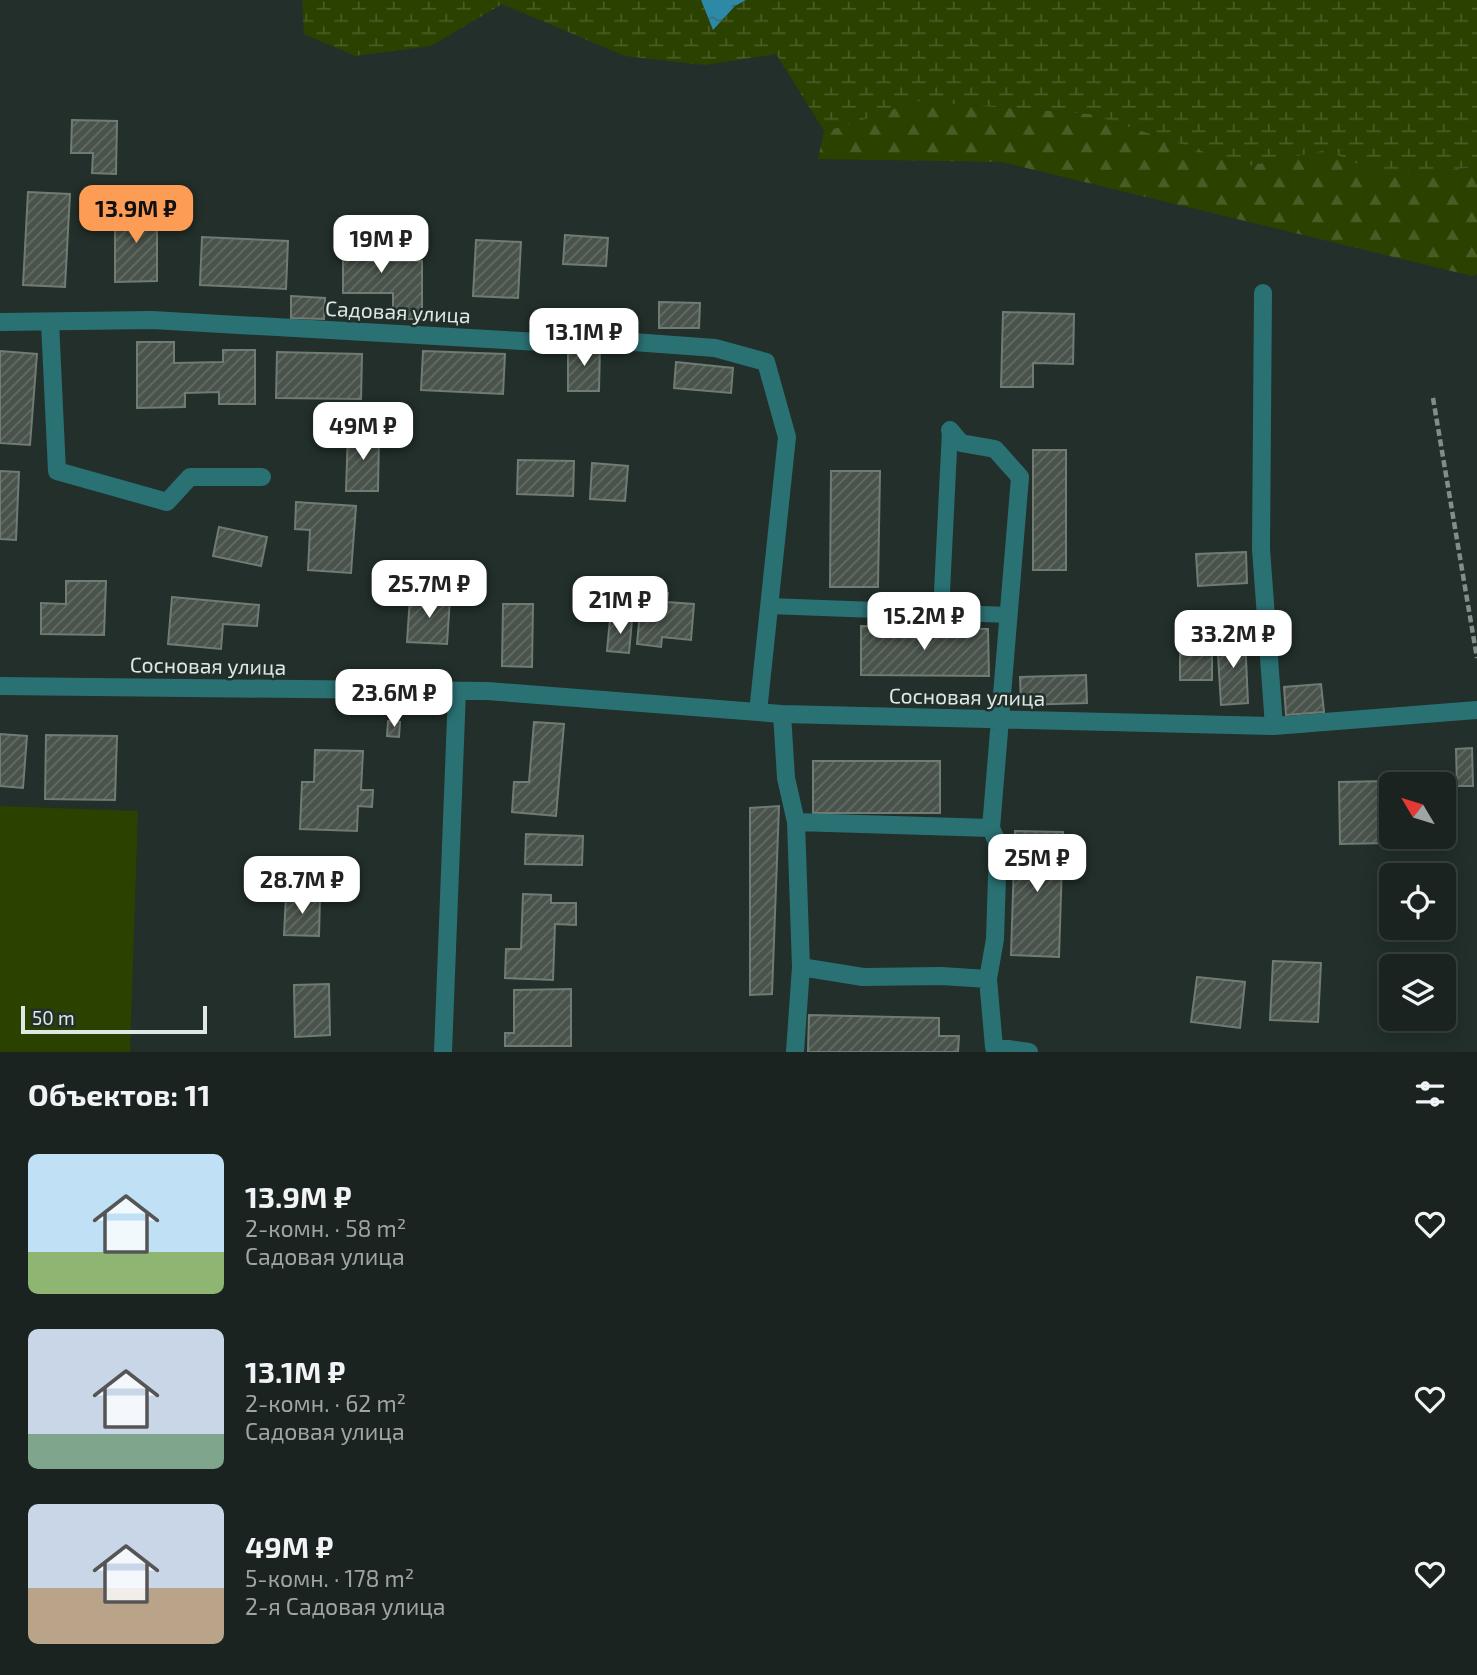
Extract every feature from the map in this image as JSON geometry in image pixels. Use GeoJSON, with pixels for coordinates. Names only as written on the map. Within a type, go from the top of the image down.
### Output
{"type":"FeatureCollection","features":[{"type":"Feature","properties":{"kind":"street"},"geometry":{"type":"LineString","coordinates":[[1263,293],[1261,549],[1274,726]]}},
{"type":"Feature","properties":{"kind":"street","name":"Садовая улица"},"geometry":{"type":"LineString","coordinates":[[0,322],[152,320],[539,342],[576,325],[607,329],[633,342],[715,348],[766,362],[787,437],[758,712]]}},
{"type":"Feature","properties":{"kind":"street"},"geometry":{"type":"LineString","coordinates":[[50,323],[57,471],[167,502],[190,477],[262,477]]}},
{"type":"Feature","properties":{"kind":"street"},"geometry":{"type":"LineString","coordinates":[[950,430],[961,443],[995,449],[1020,477],[991,828],[998,845],[995,939],[988,979],[994,1049],[1029,1052]]}},
{"type":"Feature","properties":{"kind":"street","name":"Сосновая улица"},"geometry":{"type":"LineString","coordinates":[[0,686],[487,691],[782,714],[1274,726],[1477,710]]}},
{"type":"Feature","properties":{"kind":"street"},"geometry":{"type":"LineString","coordinates":[[443,1052],[457,691]]}},
{"type":"Feature","properties":{"kind":"street"},"geometry":{"type":"LineString","coordinates":[[782,714],[786,778],[796,822],[801,967],[795,1052]]}},
{"type":"Feature","properties":{"kind":"street"},"geometry":{"type":"LineString","coordinates":[[796,822],[991,828]]}},
{"type":"Feature","properties":{"kind":"street"},"geometry":{"type":"LineString","coordinates":[[801,967],[863,977],[941,976],[988,979]]}},
{"type":"Feature","properties":{"kind":"lane"},"geometry":{"type":"LineString","coordinates":[[941,612],[950,430]]}},
{"type":"Feature","properties":{"kind":"lane"},"geometry":{"type":"LineString","coordinates":[[769,606],[1009,615]]}},
{"type":"Feature","properties":{"kind":"path"},"geometry":{"type":"LineString","coordinates":[[1433,398],[1477,658]]}},
{"type":"Feature","properties":{"kind":"green space"},"geometry":{"type":"Polygon","coordinates":[[[302,0],[701,0],[713,30],[735,6],[746,0],[1477,0],[1477,167],[1384,176],[1326,150],[1243,167],[1090,114],[915,101],[849,125],[824,131],[776,54],[705,65],[625,56],[502,4],[431,46],[355,56],[304,34],[302,0]]]}},
{"type":"Feature","properties":{"kind":"green space"},"geometry":{"type":"Polygon","coordinates":[[[915,101],[1090,114],[1243,167],[1326,150],[1384,176],[1477,167],[1477,274],[1472,276],[1002,162],[818,159],[824,131],[849,125],[915,101]]]}},
{"type":"Feature","properties":{"kind":"green space"},"geometry":{"type":"Polygon","coordinates":[[[0,806],[138,811],[130,1052],[0,1052],[0,806]]]}},
{"type":"Feature","properties":{"kind":"water"},"geometry":{"type":"Polygon","coordinates":[[[701,0],[746,0],[735,6],[713,30],[701,0]]]}},
{"type":"Feature","properties":{"kind":"building"},"geometry":{"type":"Polygon","coordinates":[[[72,120],[117,121],[116,174],[92,173],[93,153],[71,153],[72,120]]]}},
{"type":"Feature","properties":{"kind":"building"},"geometry":{"type":"Polygon","coordinates":[[[28,192],[70,194],[65,287],[23,285],[28,192]]]}},
{"type":"Feature","properties":{"kind":"building"},"geometry":{"type":"Polygon","coordinates":[[[115,208],[157,208],[157,281],[115,282],[115,208]]]}},
{"type":"Feature","properties":{"kind":"building"},"geometry":{"type":"Polygon","coordinates":[[[343,225],[368,225],[368,261],[422,261],[422,319],[393,319],[393,293],[343,293],[343,225]]]}},
{"type":"Feature","properties":{"kind":"building"},"geometry":{"type":"Polygon","coordinates":[[[565,235],[608,238],[606,266],[563,264],[565,235]]]}},
{"type":"Feature","properties":{"kind":"building"},"geometry":{"type":"Polygon","coordinates":[[[202,237],[288,241],[286,289],[200,285],[202,237]]]}},
{"type":"Feature","properties":{"kind":"building"},"geometry":{"type":"Polygon","coordinates":[[[476,240],[521,242],[518,298],[473,296],[476,240]]]}},
{"type":"Feature","properties":{"kind":"building"},"geometry":{"type":"Polygon","coordinates":[[[291,296],[325,298],[324,319],[291,318],[291,296]]]}},
{"type":"Feature","properties":{"kind":"building"},"geometry":{"type":"Polygon","coordinates":[[[659,302],[700,303],[699,328],[659,328],[659,302]]]}},
{"type":"Feature","properties":{"kind":"building"},"geometry":{"type":"Polygon","coordinates":[[[1003,312],[1074,314],[1073,364],[1033,363],[1033,387],[1001,387],[1003,312]]]}},
{"type":"Feature","properties":{"kind":"building"},"geometry":{"type":"Polygon","coordinates":[[[137,342],[174,342],[174,363],[223,362],[223,350],[255,350],[255,404],[219,404],[219,392],[185,393],[185,407],[137,408],[137,342]]]}},
{"type":"Feature","properties":{"kind":"building"},"geometry":{"type":"Polygon","coordinates":[[[568,345],[600,345],[599,391],[568,391],[568,345]]]}},
{"type":"Feature","properties":{"kind":"building"},"geometry":{"type":"Polygon","coordinates":[[[0,351],[37,354],[30,445],[0,443],[0,351]]]}},
{"type":"Feature","properties":{"kind":"building"},"geometry":{"type":"Polygon","coordinates":[[[423,351],[505,354],[503,394],[421,390],[423,351]]]}},
{"type":"Feature","properties":{"kind":"building"},"geometry":{"type":"Polygon","coordinates":[[[277,352],[362,354],[361,399],[276,398],[277,352]]]}},
{"type":"Feature","properties":{"kind":"building"},"geometry":{"type":"Polygon","coordinates":[[[676,362],[733,368],[731,393],[674,388],[676,362]]]}},
{"type":"Feature","properties":{"kind":"building"},"geometry":{"type":"Polygon","coordinates":[[[348,433],[379,434],[378,491],[346,491],[348,433]]]}},
{"type":"Feature","properties":{"kind":"building"},"geometry":{"type":"Polygon","coordinates":[[[1033,450],[1066,450],[1066,570],[1033,570],[1033,450]]]}},
{"type":"Feature","properties":{"kind":"building"},"geometry":{"type":"Polygon","coordinates":[[[518,460],[574,461],[573,496],[517,494],[518,460]]]}},
{"type":"Feature","properties":{"kind":"building"},"geometry":{"type":"Polygon","coordinates":[[[592,463],[628,466],[625,501],[590,499],[592,463]]]}},
{"type":"Feature","properties":{"kind":"building"},"geometry":{"type":"Polygon","coordinates":[[[0,471],[19,472],[16,540],[0,539],[0,471]]]}},
{"type":"Feature","properties":{"kind":"building"},"geometry":{"type":"Polygon","coordinates":[[[831,471],[880,471],[878,587],[830,587],[831,471]]]}},
{"type":"Feature","properties":{"kind":"building"},"geometry":{"type":"Polygon","coordinates":[[[296,502],[356,506],[351,573],[308,570],[310,530],[295,529],[296,502]]]}},
{"type":"Feature","properties":{"kind":"building"},"geometry":{"type":"Polygon","coordinates":[[[219,527],[267,537],[261,566],[213,556],[219,527]]]}},
{"type":"Feature","properties":{"kind":"building"},"geometry":{"type":"Polygon","coordinates":[[[1246,552],[1247,583],[1198,586],[1196,554],[1246,552]]]}},
{"type":"Feature","properties":{"kind":"building"},"geometry":{"type":"Polygon","coordinates":[[[66,581],[106,581],[104,635],[41,634],[41,603],[66,604],[66,581]]]}},
{"type":"Feature","properties":{"kind":"building"},"geometry":{"type":"Polygon","coordinates":[[[642,591],[668,593],[667,602],[694,604],[691,640],[662,637],[661,647],[637,644],[642,591]]]}},
{"type":"Feature","properties":{"kind":"building"},"geometry":{"type":"Polygon","coordinates":[[[172,597],[259,605],[257,626],[223,624],[221,649],[168,644],[172,597]]]}},
{"type":"Feature","properties":{"kind":"building"},"geometry":{"type":"Polygon","coordinates":[[[410,597],[450,598],[447,644],[407,642],[410,597]]]}},
{"type":"Feature","properties":{"kind":"building"},"geometry":{"type":"Polygon","coordinates":[[[503,604],[533,604],[532,667],[502,666],[503,604]]]}},
{"type":"Feature","properties":{"kind":"building"},"geometry":{"type":"Polygon","coordinates":[[[610,619],[632,620],[629,653],[607,651],[610,619]]]}},
{"type":"Feature","properties":{"kind":"building"},"geometry":{"type":"Polygon","coordinates":[[[861,626],[988,629],[989,676],[861,675],[861,626]]]}},
{"type":"Feature","properties":{"kind":"building"},"geometry":{"type":"Polygon","coordinates":[[[1245,636],[1248,703],[1221,705],[1217,638],[1245,636]]]}},
{"type":"Feature","properties":{"kind":"building"},"geometry":{"type":"Polygon","coordinates":[[[1212,653],[1212,680],[1180,680],[1180,654],[1212,653]]]}},
{"type":"Feature","properties":{"kind":"building"},"geometry":{"type":"Polygon","coordinates":[[[1086,675],[1087,703],[1021,705],[1020,677],[1086,675]]]}},
{"type":"Feature","properties":{"kind":"building"},"geometry":{"type":"Polygon","coordinates":[[[1321,684],[1324,712],[1286,715],[1284,687],[1321,684]]]}},
{"type":"Feature","properties":{"kind":"building"},"geometry":{"type":"Polygon","coordinates":[[[388,721],[400,722],[399,737],[387,736],[388,721]]]}},
{"type":"Feature","properties":{"kind":"building"},"geometry":{"type":"Polygon","coordinates":[[[534,722],[564,724],[556,816],[512,812],[514,782],[529,782],[534,722]]]}},
{"type":"Feature","properties":{"kind":"building"},"geometry":{"type":"Polygon","coordinates":[[[0,734],[27,736],[23,788],[0,786],[0,734]]]}},
{"type":"Feature","properties":{"kind":"building"},"geometry":{"type":"Polygon","coordinates":[[[46,735],[117,736],[115,800],[45,799],[46,735]]]}},
{"type":"Feature","properties":{"kind":"building"},"geometry":{"type":"Polygon","coordinates":[[[1472,748],[1473,786],[1457,786],[1456,749],[1472,748]]]}},
{"type":"Feature","properties":{"kind":"building"},"geometry":{"type":"Polygon","coordinates":[[[315,750],[363,751],[361,790],[373,790],[372,807],[358,806],[357,831],[300,829],[302,782],[314,782],[315,750]]]}},
{"type":"Feature","properties":{"kind":"building"},"geometry":{"type":"Polygon","coordinates":[[[813,761],[940,761],[940,813],[813,813],[813,761]]]}},
{"type":"Feature","properties":{"kind":"building"},"geometry":{"type":"Polygon","coordinates":[[[1379,781],[1379,843],[1340,844],[1339,782],[1379,781]]]}},
{"type":"Feature","properties":{"kind":"building"},"geometry":{"type":"Polygon","coordinates":[[[779,806],[772,994],[750,995],[750,808],[779,806]]]}},
{"type":"Feature","properties":{"kind":"building"},"geometry":{"type":"Polygon","coordinates":[[[1015,831],[1063,832],[1059,957],[1011,955],[1015,831]]]}},
{"type":"Feature","properties":{"kind":"building"},"geometry":{"type":"Polygon","coordinates":[[[526,834],[583,836],[582,865],[525,864],[526,834]]]}},
{"type":"Feature","properties":{"kind":"building"},"geometry":{"type":"Polygon","coordinates":[[[523,894],[551,895],[551,903],[576,903],[576,925],[555,924],[553,980],[505,978],[506,949],[521,949],[523,894]]]}},
{"type":"Feature","properties":{"kind":"building"},"geometry":{"type":"Polygon","coordinates":[[[286,895],[320,896],[319,936],[284,935],[286,895]]]}},
{"type":"Feature","properties":{"kind":"building"},"geometry":{"type":"Polygon","coordinates":[[[1273,961],[1321,963],[1318,1022],[1270,1020],[1273,961]]]}},
{"type":"Feature","properties":{"kind":"building"},"geometry":{"type":"Polygon","coordinates":[[[1197,977],[1245,982],[1240,1028],[1191,1022],[1197,977]]]}},
{"type":"Feature","properties":{"kind":"building"},"geometry":{"type":"Polygon","coordinates":[[[329,984],[330,1035],[295,1037],[294,985],[329,984]]]}},
{"type":"Feature","properties":{"kind":"building"},"geometry":{"type":"Polygon","coordinates":[[[571,989],[571,1046],[505,1046],[505,1033],[514,1033],[514,990],[571,989]]]}},
{"type":"Feature","properties":{"kind":"building"},"geometry":{"type":"Polygon","coordinates":[[[809,1015],[939,1018],[939,1036],[959,1036],[958,1052],[808,1052],[809,1015]]]}}]}
